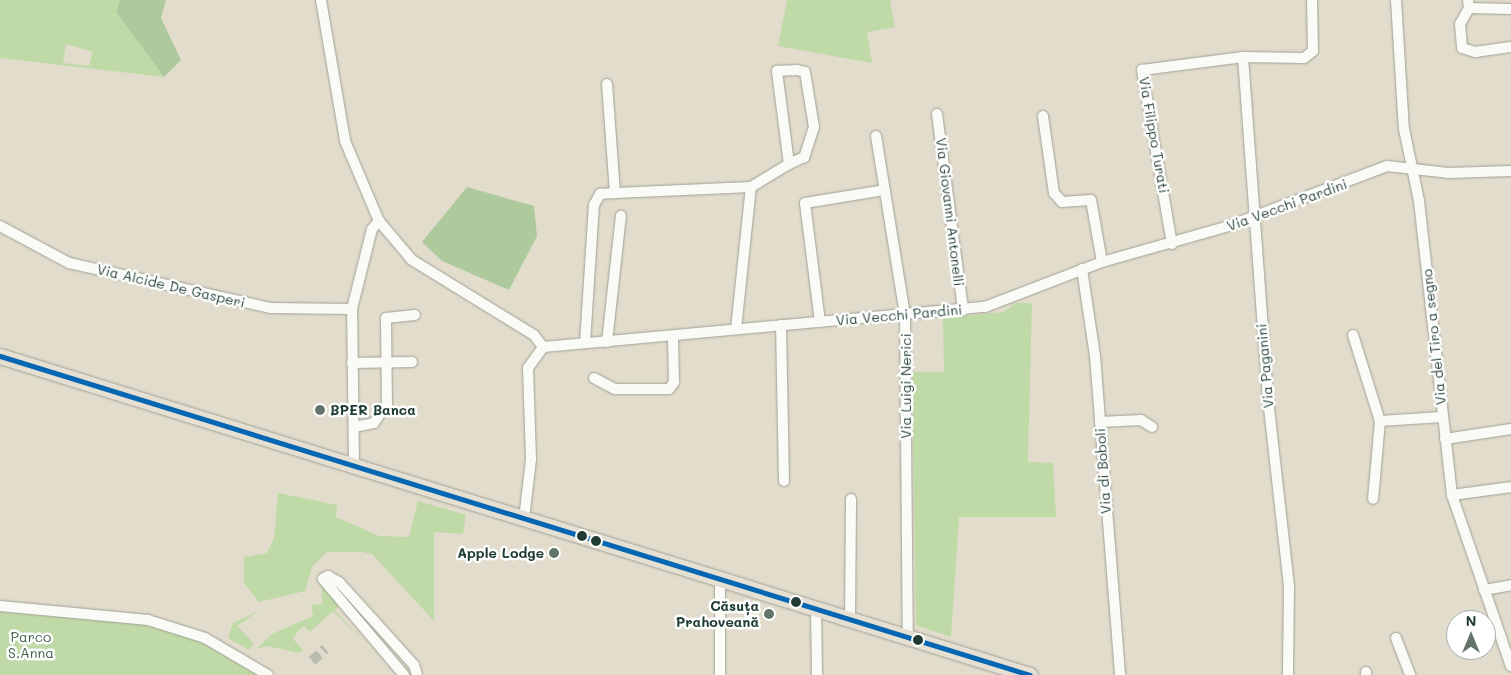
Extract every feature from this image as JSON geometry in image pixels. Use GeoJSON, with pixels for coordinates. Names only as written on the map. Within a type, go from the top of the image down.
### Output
{"type":"FeatureCollection","features":[{"type":"Feature","properties":{"kind":"main road"},"geometry":{"type":"LineString","coordinates":[[0,356],[1030,675]]}},
{"type":"Feature","properties":{"kind":"street"},"geometry":{"type":"LineString","coordinates":[[321,0],[345,141],[379,222],[412,260],[534,336],[543,347],[528,368],[530,459],[524,519]]}},
{"type":"Feature","properties":{"kind":"street","name":"Via Filippo Turati"},"geometry":{"type":"LineString","coordinates":[[1172,244],[1142,70],[1243,57],[1304,58],[1313,51],[1312,0]]}},
{"type":"Feature","properties":{"kind":"street","name":"Via del Tiro a segno"},"geometry":{"type":"LineString","coordinates":[[1396,0],[1410,167],[1425,250],[1452,495],[1511,666]]}},
{"type":"Feature","properties":{"kind":"street"},"geometry":{"type":"LineString","coordinates":[[1511,9],[1469,4],[1460,24],[1462,48],[1475,52],[1511,47]]}},
{"type":"Feature","properties":{"kind":"street","name":"Via Paganini"},"geometry":{"type":"LineString","coordinates":[[1243,57],[1253,218],[1289,587],[1288,675]]}},
{"type":"Feature","properties":{"kind":"street"},"geometry":{"type":"LineString","coordinates":[[585,343],[594,205],[600,194],[751,187],[804,157],[814,127],[805,72],[798,70],[777,71],[789,164]]}},
{"type":"Feature","properties":{"kind":"street"},"geometry":{"type":"LineString","coordinates":[[607,84],[615,193]]}},
{"type":"Feature","properties":{"kind":"street","name":"Via Giovanni Antonelli"},"geometry":{"type":"LineString","coordinates":[[937,114],[963,310]]}},
{"type":"Feature","properties":{"kind":"street"},"geometry":{"type":"LineString","coordinates":[[1043,116],[1054,193],[1062,202],[1091,200],[1102,262]]}},
{"type":"Feature","properties":{"kind":"street","name":"Via Luigi Nerici"},"geometry":{"type":"LineString","coordinates":[[876,136],[905,316],[908,637]]}},
{"type":"Feature","properties":{"kind":"street","name":"Via Vecchi Pardini"},"geometry":{"type":"LineString","coordinates":[[543,347],[963,310],[998,302],[1102,262],[1172,244],[1253,218],[1387,166],[1410,167],[1440,173],[1511,171]]}},
{"type":"Feature","properties":{"kind":"street"},"geometry":{"type":"LineString","coordinates":[[736,329],[751,187]]}},
{"type":"Feature","properties":{"kind":"street"},"geometry":{"type":"LineString","coordinates":[[820,322],[805,203],[884,190]]}},
{"type":"Feature","properties":{"kind":"street"},"geometry":{"type":"LineString","coordinates":[[607,342],[621,216]]}},
{"type":"Feature","properties":{"kind":"street"},"geometry":{"type":"LineString","coordinates":[[354,465],[352,309],[372,229],[379,222]]}},
{"type":"Feature","properties":{"kind":"street","name":"Via Alcide De Gasperi"},"geometry":{"type":"LineString","coordinates":[[0,226],[50,257],[76,264],[270,308],[352,309]]}},
{"type":"Feature","properties":{"kind":"street","name":"Via di Boboli"},"geometry":{"type":"LineString","coordinates":[[1082,269],[1100,422],[1120,675]]}},
{"type":"Feature","properties":{"kind":"street"},"geometry":{"type":"LineString","coordinates":[[354,427],[374,424],[382,415],[387,362],[386,318],[415,315]]}},
{"type":"Feature","properties":{"kind":"street"},"geometry":{"type":"LineString","coordinates":[[781,325],[784,481]]}},
{"type":"Feature","properties":{"kind":"street"},"geometry":{"type":"LineString","coordinates":[[1353,335],[1380,421],[1373,500]]}},
{"type":"Feature","properties":{"kind":"street"},"geometry":{"type":"LineString","coordinates":[[594,378],[615,389],[669,389],[674,382],[673,337]]}},
{"type":"Feature","properties":{"kind":"street"},"geometry":{"type":"LineString","coordinates":[[352,363],[412,362]]}},
{"type":"Feature","properties":{"kind":"street"},"geometry":{"type":"LineString","coordinates":[[1380,421],[1442,417]]}},
{"type":"Feature","properties":{"kind":"street"},"geometry":{"type":"LineString","coordinates":[[1100,422],[1141,420],[1152,427]]}},
{"type":"Feature","properties":{"kind":"street"},"geometry":{"type":"LineString","coordinates":[[1445,439],[1511,429]]}},
{"type":"Feature","properties":{"kind":"street"},"geometry":{"type":"LineString","coordinates":[[1452,495],[1511,487]]}},
{"type":"Feature","properties":{"kind":"street"},"geometry":{"type":"LineString","coordinates":[[850,619],[851,499]]}},
{"type":"Feature","properties":{"kind":"street"},"geometry":{"type":"LineString","coordinates":[[404,675],[323,579],[328,576],[339,582],[414,665],[417,675]]}},
{"type":"Feature","properties":{"kind":"street"},"geometry":{"type":"LineString","coordinates":[[720,579],[720,675]]}},
{"type":"Feature","properties":{"kind":"street"},"geometry":{"type":"LineString","coordinates":[[1484,590],[1511,585]]}},
{"type":"Feature","properties":{"kind":"street"},"geometry":{"type":"LineString","coordinates":[[0,606],[148,620],[205,638],[268,675]]}},
{"type":"Feature","properties":{"kind":"street"},"geometry":{"type":"LineString","coordinates":[[816,609],[817,675]]}},
{"type":"Feature","properties":{"kind":"street"},"geometry":{"type":"LineString","coordinates":[[1396,638],[1410,675]]}},
{"type":"Feature","properties":{"kind":"green space"},"geometry":{"type":"Polygon","coordinates":[[[0,0],[120,0],[116,12],[164,77],[0,58],[0,0]],[[66,44],[63,63],[89,66],[93,52],[66,44]]]}},
{"type":"Feature","properties":{"kind":"green space"},"geometry":{"type":"Polygon","coordinates":[[[120,0],[166,0],[161,18],[181,60],[164,77],[116,12],[120,0]]]}},
{"type":"Feature","properties":{"kind":"green space"},"geometry":{"type":"Polygon","coordinates":[[[787,0],[890,0],[895,27],[867,32],[872,63],[778,46],[787,0]]]}},
{"type":"Feature","properties":{"kind":"green space"},"geometry":{"type":"Polygon","coordinates":[[[467,187],[534,206],[537,236],[509,290],[442,261],[422,242],[467,187]]]}},
{"type":"Feature","properties":{"kind":"green space"},"geometry":{"type":"Polygon","coordinates":[[[1016,303],[1032,303],[1028,462],[1053,463],[1056,517],[959,517],[951,637],[916,625],[912,372],[944,372],[943,318],[1003,312],[1016,303]]]}},
{"type":"Feature","properties":{"kind":"green space"},"geometry":{"type":"Polygon","coordinates":[[[278,493],[337,505],[336,517],[379,536],[409,537],[418,501],[466,515],[463,534],[434,532],[434,621],[372,554],[362,552],[327,552],[312,567],[305,591],[259,602],[244,583],[244,557],[267,553],[274,538],[278,493]]]}},
{"type":"Feature","properties":{"kind":"green space"},"geometry":{"type":"Polygon","coordinates":[[[321,582],[340,605],[335,610],[360,638],[333,611],[310,632],[304,626],[298,631],[293,639],[303,650],[300,653],[267,646],[256,649],[272,634],[313,616],[311,605],[322,604],[321,582]]]}},
{"type":"Feature","properties":{"kind":"green space"},"geometry":{"type":"Polygon","coordinates":[[[260,610],[237,626],[254,643],[249,650],[228,638],[233,623],[260,610]]]}},
{"type":"Feature","properties":{"kind":"green space","name":"Parco S.Anna"},"geometry":{"type":"Polygon","coordinates":[[[0,612],[137,623],[192,637],[257,675],[0,675],[0,612]]]}},
{"type":"Feature","properties":{"kind":"tunnel"},"geometry":{"type":"LineString","coordinates":[[312,661],[325,649]]}},
{"type":"Feature","properties":{"kind":"transit line"},"geometry":{"type":"LineString","coordinates":[[0,356],[1030,675]]}},
{"type":"Feature","properties":{"kind":"place","name":"BPER Banca"},"geometry":{"type":"Point","coordinates":[320,410]}},
{"type":"Feature","properties":{"kind":"place","name":"Apple Lodge"},"geometry":{"type":"Point","coordinates":[554,553]}},
{"type":"Feature","properties":{"kind":"place","name":"Căsuța Prahoveană"},"geometry":{"type":"Point","coordinates":[769,614]}}]}
